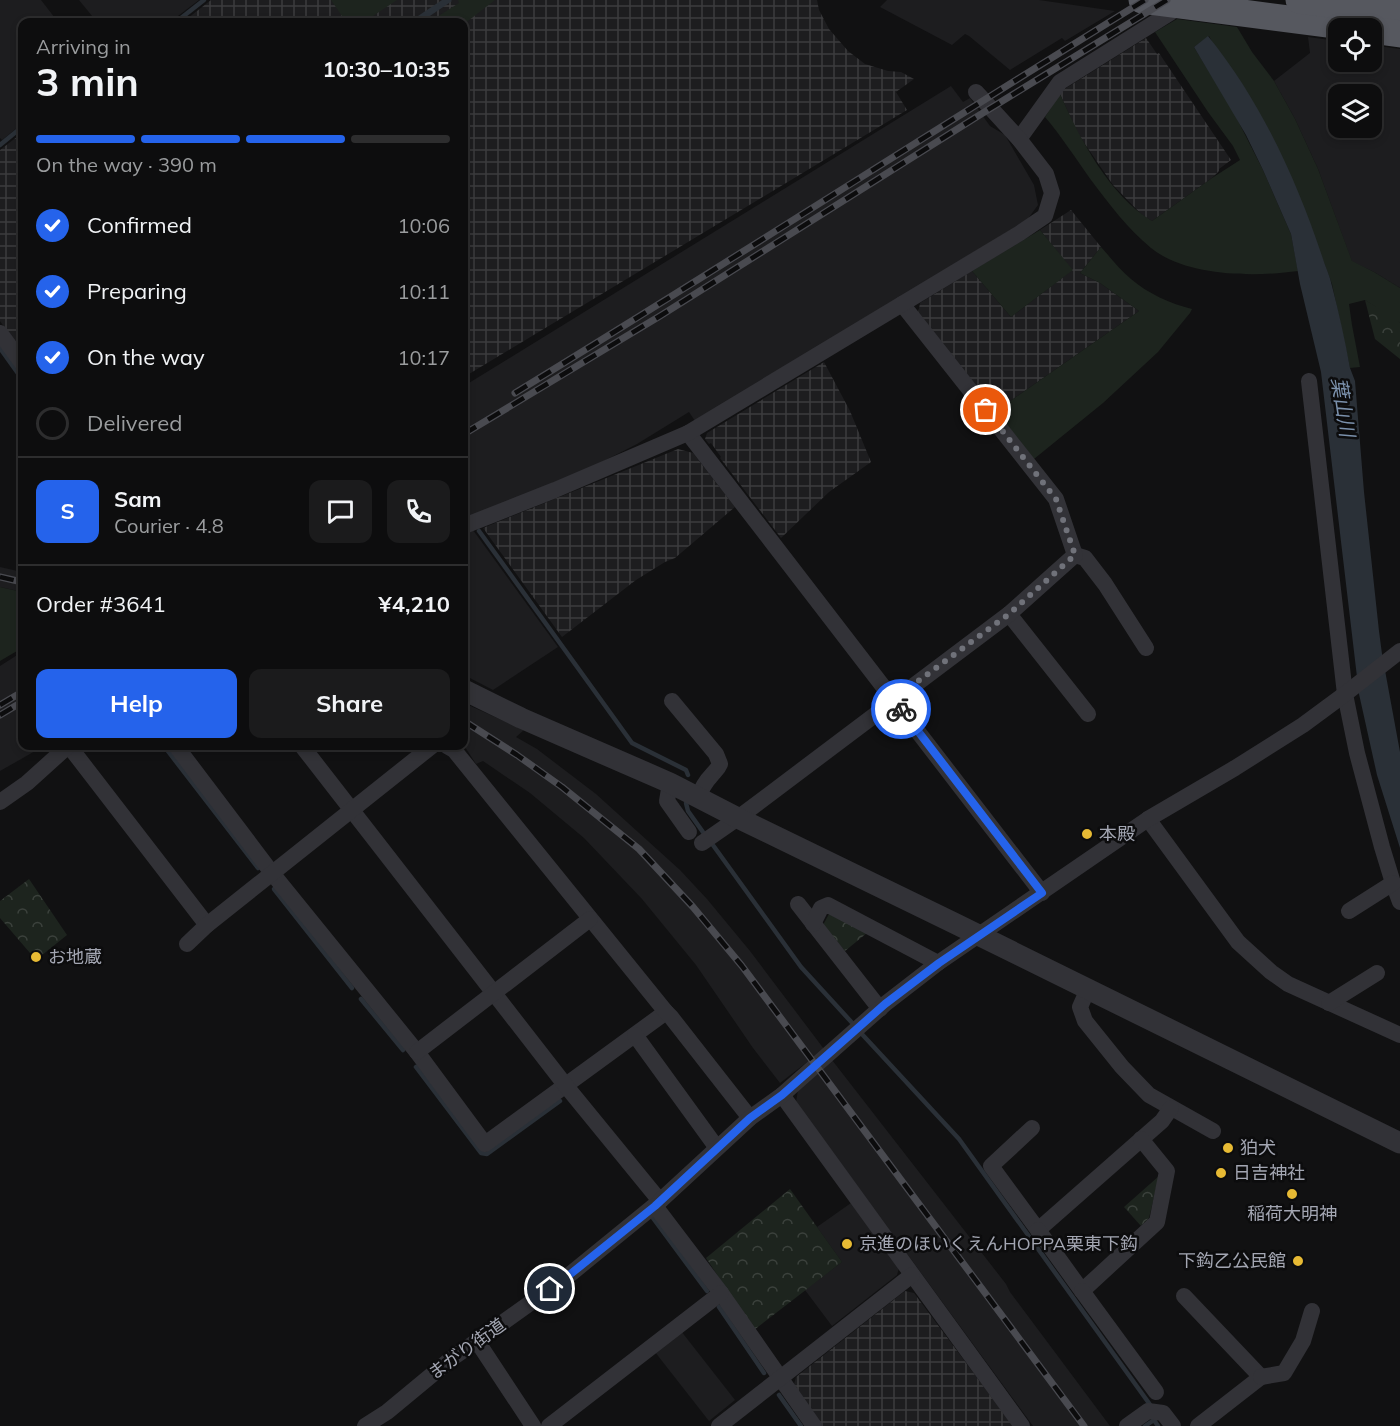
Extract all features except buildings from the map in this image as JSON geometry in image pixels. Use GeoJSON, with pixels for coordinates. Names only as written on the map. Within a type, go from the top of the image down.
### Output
{"type":"FeatureCollection","features":[{"type":"Feature","properties":{"kind":"highway"},"geometry":{"type":"LineString","coordinates":[[1142,0],[1328,24]]}},
{"type":"Feature","properties":{"kind":"highway"},"geometry":{"type":"LineString","coordinates":[[1299,0],[1394,21]]}},
{"type":"Feature","properties":{"kind":"street"},"geometry":{"type":"LineString","coordinates":[[1024,133],[1060,82],[1170,13],[1173,4]]}},
{"type":"Feature","properties":{"kind":"street"},"geometry":{"type":"LineString","coordinates":[[468,524],[688,433],[1045,216],[1052,193],[1046,174],[1024,133],[976,92]]}},
{"type":"Feature","properties":{"kind":"street"},"geometry":{"type":"LineString","coordinates":[[902,304],[1056,499],[1075,555]]}},
{"type":"Feature","properties":{"kind":"street"},"geometry":{"type":"LineString","coordinates":[[0,333],[18,358]]}},
{"type":"Feature","properties":{"kind":"street"},"geometry":{"type":"LineString","coordinates":[[1309,381],[1357,753],[1400,902]]}},
{"type":"Feature","properties":{"kind":"street"},"geometry":{"type":"LineString","coordinates":[[688,433],[1042,893]]}},
{"type":"Feature","properties":{"kind":"street"},"geometry":{"type":"LineString","coordinates":[[670,783],[667,801],[701,837],[738,818],[1009,614],[1075,555]]}},
{"type":"Feature","properties":{"kind":"street"},"geometry":{"type":"LineString","coordinates":[[1075,555],[1085,558],[1105,584],[1146,648]]}},
{"type":"Feature","properties":{"kind":"street"},"geometry":{"type":"LineString","coordinates":[[1009,614],[1088,714]]}},
{"type":"Feature","properties":{"kind":"street","name":"まがり街道"},"geometry":{"type":"LineString","coordinates":[[364,1426],[387,1412],[451,1359],[568,1276],[657,1203],[750,1118],[782,1095],[880,1009],[939,963],[1148,819],[1303,725],[1397,657]]}},
{"type":"Feature","properties":{"kind":"street"},"geometry":{"type":"LineString","coordinates":[[468,692],[521,718],[670,783],[1400,1143]]}},
{"type":"Feature","properties":{"kind":"street"},"geometry":{"type":"LineString","coordinates":[[672,701],[716,754],[720,764],[702,788],[698,798]]}},
{"type":"Feature","properties":{"kind":"street"},"geometry":{"type":"LineString","coordinates":[[0,802],[27,783],[64,750]]}},
{"type":"Feature","properties":{"kind":"street"},"geometry":{"type":"LineString","coordinates":[[71,750],[207,925]]}},
{"type":"Feature","properties":{"kind":"street"},"geometry":{"type":"LineString","coordinates":[[179,750],[272,873],[417,1052],[484,1144],[666,1012]]}},
{"type":"Feature","properties":{"kind":"street"},"geometry":{"type":"LineString","coordinates":[[305,750],[657,1203],[814,1426]]}},
{"type":"Feature","properties":{"kind":"street"},"geometry":{"type":"LineString","coordinates":[[187,944],[207,925],[427,750]]}},
{"type":"Feature","properties":{"kind":"street"},"geometry":{"type":"LineString","coordinates":[[454,750],[750,1118]]}},
{"type":"Feature","properties":{"kind":"street"},"geometry":{"type":"LineString","coordinates":[[1148,819],[1238,942],[1271,972],[1288,984],[1400,1035]]}},
{"type":"Feature","properties":{"kind":"street"},"geometry":{"type":"LineString","coordinates":[[1349,911],[1393,883]]}},
{"type":"Feature","properties":{"kind":"street"},"geometry":{"type":"LineString","coordinates":[[798,904],[880,1009]]}},
{"type":"Feature","properties":{"kind":"street"},"geometry":{"type":"LineString","coordinates":[[813,924],[820,908],[828,905],[939,963]]}},
{"type":"Feature","properties":{"kind":"street"},"geometry":{"type":"LineString","coordinates":[[417,1052],[590,919]]}},
{"type":"Feature","properties":{"kind":"street"},"geometry":{"type":"LineString","coordinates":[[1329,1003],[1377,973]]}},
{"type":"Feature","properties":{"kind":"street"},"geometry":{"type":"LineString","coordinates":[[1088,989],[1080,1007],[1085,1021],[1122,1066],[1149,1095],[1213,1131]]}},
{"type":"Feature","properties":{"kind":"street"},"geometry":{"type":"LineString","coordinates":[[635,1035],[717,1148]]}},
{"type":"Feature","properties":{"kind":"street"},"geometry":{"type":"LineString","coordinates":[[782,1095],[1022,1426]]}},
{"type":"Feature","properties":{"kind":"street"},"geometry":{"type":"LineString","coordinates":[[1038,1230],[1162,1121],[1171,1108]]}},
{"type":"Feature","properties":{"kind":"street"},"geometry":{"type":"LineString","coordinates":[[1032,1128],[991,1166],[1156,1392]]}},
{"type":"Feature","properties":{"kind":"street"},"geometry":{"type":"LineString","coordinates":[[1082,1291],[1156,1222],[1167,1171],[1141,1139]]}},
{"type":"Feature","properties":{"kind":"street"},"geometry":{"type":"LineString","coordinates":[[719,1426],[912,1275]]}},
{"type":"Feature","properties":{"kind":"street"},"geometry":{"type":"LineString","coordinates":[[549,1426],[721,1293]]}},
{"type":"Feature","properties":{"kind":"street"},"geometry":{"type":"LineString","coordinates":[[1184,1296],[1261,1377]]}},
{"type":"Feature","properties":{"kind":"street"},"geometry":{"type":"LineString","coordinates":[[1198,1426],[1261,1377],[1284,1372],[1303,1341],[1312,1311]]}},
{"type":"Feature","properties":{"kind":"street"},"geometry":{"type":"LineString","coordinates":[[477,1341],[533,1426]]}},
{"type":"Feature","properties":{"kind":"street"},"geometry":{"type":"LineString","coordinates":[[1127,1426],[1161,1417]]}},
{"type":"Feature","properties":{"kind":"shaded area"},"geometry":{"type":"Polygon","coordinates":[[[0,0],[41,0],[55,18],[18,18],[18,127],[2,140],[0,138],[0,0]]]}},
{"type":"Feature","properties":{"kind":"shaded area"},"geometry":{"type":"Polygon","coordinates":[[[79,0],[199,0],[175,18],[94,18],[79,0]]]}},
{"type":"Feature","properties":{"kind":"shaded area"},"geometry":{"type":"Polygon","coordinates":[[[211,0],[817,0],[819,10],[829,29],[848,51],[865,64],[888,71],[901,72],[914,79],[896,92],[907,110],[468,375],[468,18],[188,18],[211,0]]]}},
{"type":"Feature","properties":{"kind":"shaded area"},"geometry":{"type":"Polygon","coordinates":[[[887,0],[1039,0],[1115,11],[1065,41],[1062,38],[1010,70],[965,34],[952,45],[880,7],[887,0]]]}},
{"type":"Feature","properties":{"kind":"shaded area"},"geometry":{"type":"Polygon","coordinates":[[[1308,37],[1328,40],[1328,72],[1382,72],[1382,47],[1400,49],[1400,288],[1352,262],[1318,169],[1274,81],[1310,53],[1308,37]]]}},
{"type":"Feature","properties":{"kind":"shaded area"},"geometry":{"type":"Polygon","coordinates":[[[1146,38],[1157,54],[1159,53],[1231,160],[1212,178],[1152,221],[1142,215],[1113,185],[1078,134],[1060,94],[1146,38]]]}},
{"type":"Feature","properties":{"kind":"shaded area"},"geometry":{"type":"Polygon","coordinates":[[[951,86],[963,102],[970,98],[990,126],[1005,135],[1034,185],[1038,205],[1027,220],[695,421],[689,412],[637,444],[592,467],[468,517],[468,384],[951,86]]]}},
{"type":"Feature","properties":{"kind":"shaded area"},"geometry":{"type":"Polygon","coordinates":[[[18,136],[18,346],[0,321],[0,150],[18,136]]]}},
{"type":"Feature","properties":{"kind":"shaded area"},"geometry":{"type":"Polygon","coordinates":[[[1071,210],[1101,247],[1080,273],[1100,283],[1139,311],[996,411],[918,314],[920,303],[972,271],[1011,317],[1072,270],[1040,230],[1071,210]]]}},
{"type":"Feature","properties":{"kind":"shaded area"},"geometry":{"type":"Polygon","coordinates":[[[824,362],[850,411],[871,462],[829,492],[781,538],[711,443],[709,444],[705,439],[707,433],[824,362]]]}},
{"type":"Feature","properties":{"kind":"shaded area"},"geometry":{"type":"Polygon","coordinates":[[[678,449],[693,453],[735,507],[675,558],[636,580],[562,637],[483,528],[678,449]]]}},
{"type":"Feature","properties":{"kind":"shaded area"},"geometry":{"type":"Polygon","coordinates":[[[473,530],[558,647],[493,690],[468,677],[468,532],[473,530]]]}},
{"type":"Feature","properties":{"kind":"shaded area"},"geometry":{"type":"Polygon","coordinates":[[[0,567],[18,571],[18,591],[0,587],[0,567]]]}},
{"type":"Feature","properties":{"kind":"shaded area"},"geometry":{"type":"Polygon","coordinates":[[[18,655],[18,750],[37,750],[0,771],[0,666],[18,655]]]}},
{"type":"Feature","properties":{"kind":"shaded area"},"geometry":{"type":"Polygon","coordinates":[[[468,705],[524,730],[516,737],[537,749],[596,794],[680,870],[750,951],[824,1049],[780,1083],[696,965],[642,899],[584,838],[530,793],[483,761],[476,764],[467,750],[468,705]]]}},
{"type":"Feature","properties":{"kind":"shaded area"},"geometry":{"type":"Polygon","coordinates":[[[832,1060],[1006,1284],[1110,1426],[1033,1426],[796,1102],[798,1090],[832,1060]]]}},
{"type":"Feature","properties":{"kind":"shaded area"},"geometry":{"type":"Polygon","coordinates":[[[851,1203],[899,1268],[897,1275],[832,1326],[805,1290],[842,1262],[817,1227],[851,1203]]]}},
{"type":"Feature","properties":{"kind":"shaded area"},"geometry":{"type":"Polygon","coordinates":[[[905,1291],[914,1293],[1013,1426],[820,1426],[793,1388],[796,1377],[905,1291]]]}},
{"type":"Feature","properties":{"kind":"shaded area"},"geometry":{"type":"Polygon","coordinates":[[[681,1331],[735,1400],[709,1421],[655,1352],[681,1331]]]}},
{"type":"Feature","properties":{"kind":"green space"},"geometry":{"type":"Polygon","coordinates":[[[331,0],[397,0],[373,16],[374,18],[343,18],[331,0]]]}},
{"type":"Feature","properties":{"kind":"green space"},"geometry":{"type":"Polygon","coordinates":[[[458,0],[495,0],[468,21],[468,18],[435,18],[459,3],[458,0]]]}},
{"type":"Feature","properties":{"kind":"green space"},"geometry":{"type":"Polygon","coordinates":[[[1177,19],[1237,27],[1274,81],[1295,119],[1318,169],[1352,261],[1400,288],[1400,323],[1365,300],[1349,304],[1360,367],[1350,368],[1332,284],[1323,260],[1209,36],[1194,47],[1233,111],[1263,170],[1291,234],[1298,271],[1262,274],[1222,273],[1183,265],[1166,258],[1134,233],[1119,216],[1045,117],[1060,94],[1097,165],[1122,197],[1152,221],[1240,160],[1233,146],[1155,32],[1177,19]]]}},
{"type":"Feature","properties":{"kind":"green space"},"geometry":{"type":"Polygon","coordinates":[[[1040,230],[1073,270],[1011,317],[972,271],[1040,230]]]}},
{"type":"Feature","properties":{"kind":"green space"},"geometry":{"type":"Polygon","coordinates":[[[1101,247],[1123,272],[1144,289],[1168,301],[1192,309],[1158,352],[1103,403],[1034,459],[996,411],[1139,311],[1100,283],[1080,273],[1101,247]]]}},
{"type":"Feature","properties":{"kind":"green space"},"geometry":{"type":"Polygon","coordinates":[[[1365,300],[1400,323],[1400,359],[1375,339],[1365,300]]]}},
{"type":"Feature","properties":{"kind":"green space"},"geometry":{"type":"Polygon","coordinates":[[[0,587],[18,591],[18,650],[0,661],[0,587]]]}},
{"type":"Feature","properties":{"kind":"green space"},"geometry":{"type":"Polygon","coordinates":[[[29,879],[67,935],[36,960],[0,918],[0,901],[29,879]]]}},
{"type":"Feature","properties":{"kind":"green space"},"geometry":{"type":"Polygon","coordinates":[[[829,914],[867,933],[845,951],[823,925],[829,914]]]}},
{"type":"Feature","properties":{"kind":"green space"},"geometry":{"type":"Polygon","coordinates":[[[1159,1176],[1149,1218],[1141,1226],[1124,1207],[1159,1176]]]}},
{"type":"Feature","properties":{"kind":"green space"},"geometry":{"type":"Polygon","coordinates":[[[790,1189],[842,1262],[754,1330],[706,1258],[790,1189]]]}},
{"type":"Feature","properties":{"kind":"water"},"geometry":{"type":"Polygon","coordinates":[[[442,0],[452,1],[427,18],[415,18],[442,0]]]}},
{"type":"Feature","properties":{"kind":"water","name":"葉山川"},"geometry":{"type":"Polygon","coordinates":[[[1208,36],[1244,86],[1260,113],[1301,198],[1330,278],[1355,381],[1379,631],[1400,752],[1400,848],[1377,775],[1359,694],[1321,372],[1300,284],[1291,234],[1246,135],[1194,47],[1208,36]]]}},
{"type":"Feature","properties":{"kind":"waterway"},"geometry":{"type":"LineString","coordinates":[[181,18],[204,0]]}},
{"type":"Feature","properties":{"kind":"waterway"},"geometry":{"type":"LineString","coordinates":[[0,145],[18,130]]}},
{"type":"Feature","properties":{"kind":"waterway"},"geometry":{"type":"LineString","coordinates":[[0,348],[18,373]]}},
{"type":"Feature","properties":{"kind":"waterway"},"geometry":{"type":"LineString","coordinates":[[479,531],[632,743],[686,770],[688,775]]}},
{"type":"Feature","properties":{"kind":"waterway"},"geometry":{"type":"LineString","coordinates":[[167,750],[258,868]]}},
{"type":"Feature","properties":{"kind":"waterway"},"geometry":{"type":"LineString","coordinates":[[686,803],[688,811],[705,835]]}},
{"type":"Feature","properties":{"kind":"waterway"},"geometry":{"type":"LineString","coordinates":[[710,841],[801,967],[855,1026]]}},
{"type":"Feature","properties":{"kind":"waterway"},"geometry":{"type":"LineString","coordinates":[[274,889],[352,988]]}},
{"type":"Feature","properties":{"kind":"waterway"},"geometry":{"type":"LineString","coordinates":[[361,999],[403,1050]]}},
{"type":"Feature","properties":{"kind":"waterway"},"geometry":{"type":"LineString","coordinates":[[860,1032],[959,1139],[1151,1406]]}},
{"type":"Feature","properties":{"kind":"waterway"},"geometry":{"type":"LineString","coordinates":[[416,1067],[481,1153],[487,1154],[560,1101]]}},
{"type":"Feature","properties":{"kind":"waterway"},"geometry":{"type":"LineString","coordinates":[[653,1218],[707,1291]]}},
{"type":"Feature","properties":{"kind":"waterway"},"geometry":{"type":"LineString","coordinates":[[719,1307],[764,1373]]}},
{"type":"Feature","properties":{"kind":"waterway"},"geometry":{"type":"LineString","coordinates":[[779,1395],[801,1426]]}},
{"type":"Feature","properties":{"kind":"waterway"},"geometry":{"type":"LineString","coordinates":[[1145,1426],[1154,1420],[1158,1426]]}},
{"type":"Feature","properties":{"kind":"railway"},"geometry":{"type":"LineString","coordinates":[[515,393],[1145,0]]}},
{"type":"Feature","properties":{"kind":"railway"},"geometry":{"type":"LineString","coordinates":[[468,432],[660,316],[1167,0]]}},
{"type":"Feature","properties":{"kind":"railway"},"geometry":{"type":"LineString","coordinates":[[0,577],[18,581]]}},
{"type":"Feature","properties":{"kind":"railway"},"geometry":{"type":"LineString","coordinates":[[0,705],[18,694]]}},
{"type":"Feature","properties":{"kind":"railway"},"geometry":{"type":"LineString","coordinates":[[0,715],[18,704]]}},
{"type":"Feature","properties":{"kind":"railway"},"geometry":{"type":"LineString","coordinates":[[468,724],[562,787],[639,849],[693,907],[742,966],[1084,1426]]}},
{"type":"Feature","properties":{"kind":"way so far"},"geometry":{"type":"LineString","coordinates":[[901,709],[894,699],[1009,614],[1075,555],[1056,499],[986,410]]}},
{"type":"Feature","properties":{"kind":"place","name":"本殿"},"geometry":{"type":"Point","coordinates":[1087,834]}},
{"type":"Feature","properties":{"kind":"place","name":"お地蔵"},"geometry":{"type":"Point","coordinates":[36,957]}},
{"type":"Feature","properties":{"kind":"place","name":"狛犬"},"geometry":{"type":"Point","coordinates":[1228,1148]}},
{"type":"Feature","properties":{"kind":"place","name":"日吉神社"},"geometry":{"type":"Point","coordinates":[1221,1173]}},
{"type":"Feature","properties":{"kind":"place","name":"稲荷大明神"},"geometry":{"type":"Point","coordinates":[1292,1194]}},
{"type":"Feature","properties":{"kind":"place","name":"京進のほいくえんHOPPA栗東下鈎"},"geometry":{"type":"Point","coordinates":[847,1244]}},
{"type":"Feature","properties":{"kind":"place","name":"下鈎乙公民館"},"geometry":{"type":"Point","coordinates":[1298,1261]}},
{"type":"Feature","properties":{"kind":"route"},"geometry":{"type":"LineString","coordinates":[[550,1289],[655,1206],[750,1118],[782,1095],[885,1004],[939,963],[1042,893],[901,709]]}}]}
